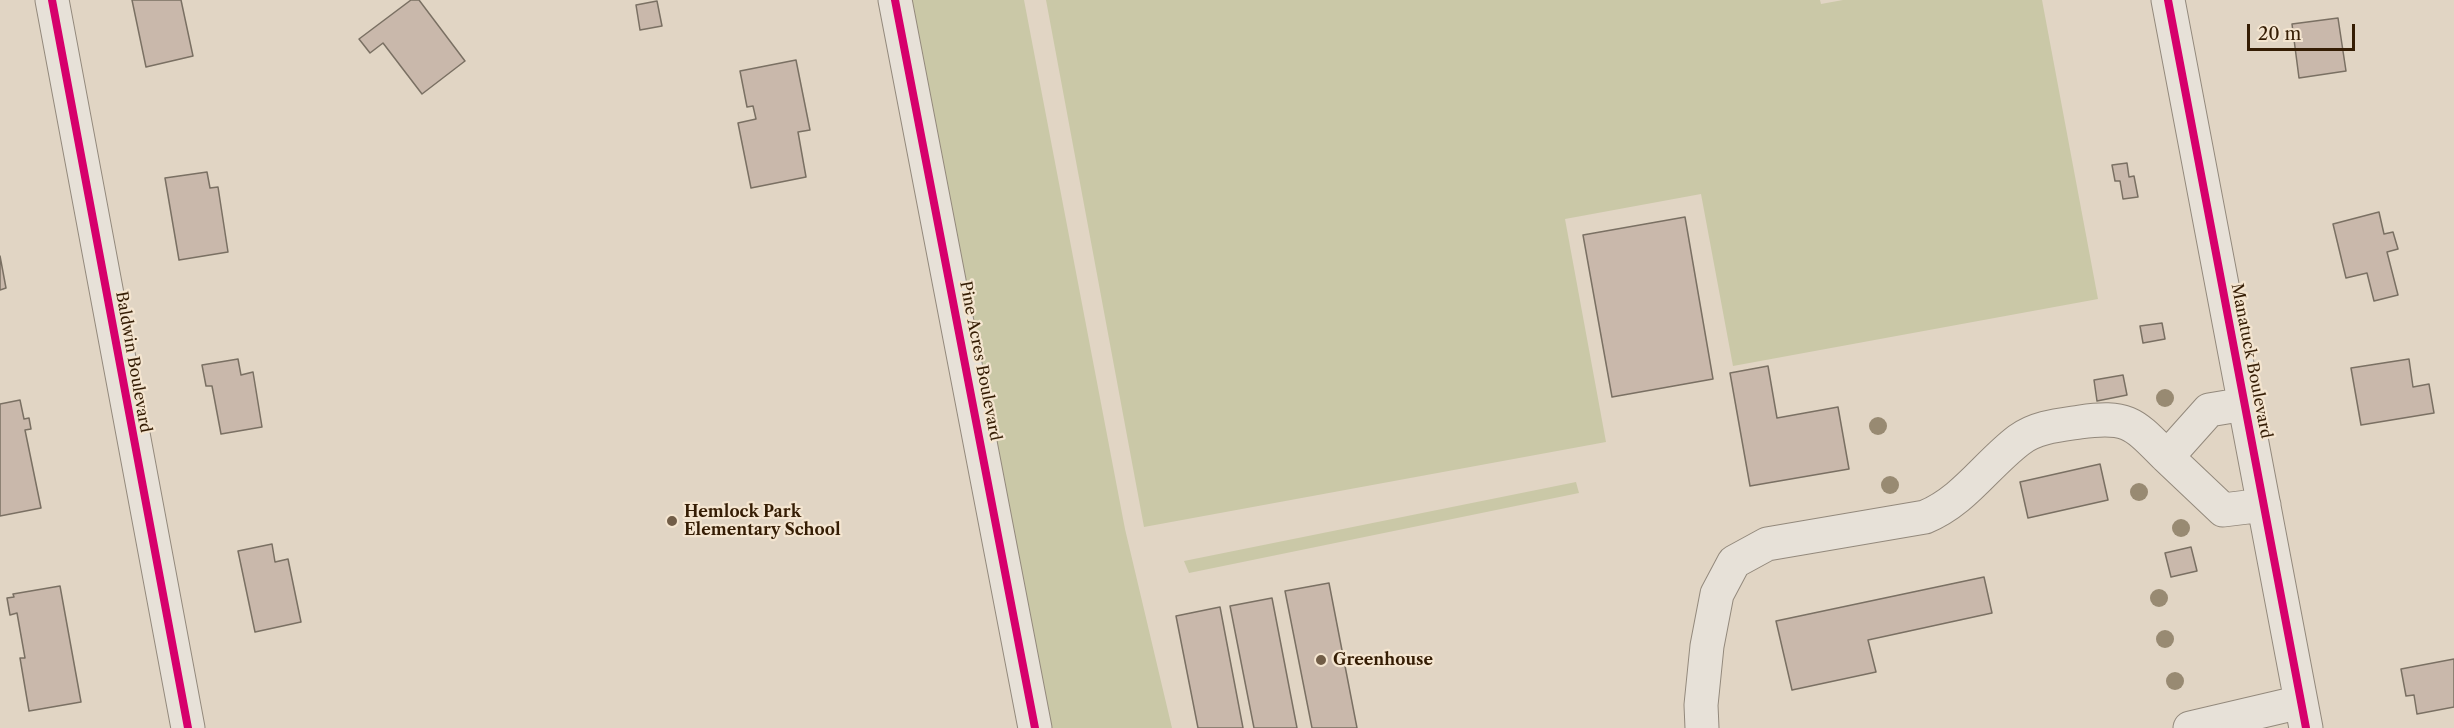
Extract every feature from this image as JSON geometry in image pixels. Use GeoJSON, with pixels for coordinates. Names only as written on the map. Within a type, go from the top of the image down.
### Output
{"type":"FeatureCollection","features":[{"type":"Feature","properties":{"kind":"street","name":"Baldwin Boulevard"},"geometry":{"type":"LineString","coordinates":[[52,0],[188,728]]}},
{"type":"Feature","properties":{"kind":"street","name":"Pine Acres Boulevard"},"geometry":{"type":"LineString","coordinates":[[895,0],[1035,728]]}},
{"type":"Feature","properties":{"kind":"street","name":"Manatuck Boulevard"},"geometry":{"type":"LineString","coordinates":[[2168,0],[2304,715]]}},
{"type":"Feature","properties":{"kind":"street"},"geometry":{"type":"LineString","coordinates":[[2167,457],[2209,410],[2245,404]]}},
{"type":"Feature","properties":{"kind":"street"},"geometry":{"type":"LineString","coordinates":[[1702,728],[1701,705],[1707,646],[1717,594],[1734,562],[1767,544],[1925,517],[1939,511],[1955,500],[2020,439],[2036,431],[2102,419],[2122,420],[2137,427],[2223,510],[2264,505]]}},
{"type":"Feature","properties":{"kind":"street"},"geometry":{"type":"LineString","coordinates":[[2190,728],[2304,715]]}},
{"type":"Feature","properties":{"kind":"shaded area"},"geometry":{"type":"Polygon","coordinates":[[[895,0],[1024,0],[1125,529],[1172,728],[1033,728],[895,0]]]}},
{"type":"Feature","properties":{"kind":"shaded area"},"geometry":{"type":"Polygon","coordinates":[[[1046,0],[1820,0],[1821,4],[1843,0],[2042,0],[2098,299],[1733,366],[1701,194],[1565,219],[1606,442],[1144,527],[1046,0]]]}},
{"type":"Feature","properties":{"kind":"shaded area"},"geometry":{"type":"Polygon","coordinates":[[[1576,482],[1579,493],[1189,573],[1184,561],[1576,482]]]}},
{"type":"Feature","properties":{"kind":"building"},"geometry":{"type":"Polygon","coordinates":[[[132,0],[181,0],[193,56],[146,67],[132,0]]]}},
{"type":"Feature","properties":{"kind":"building"},"geometry":{"type":"Polygon","coordinates":[[[411,0],[419,0],[465,61],[422,94],[383,43],[370,53],[359,39],[411,0]]]}},
{"type":"Feature","properties":{"kind":"building"},"geometry":{"type":"Polygon","coordinates":[[[657,1],[662,26],[640,30],[636,5],[657,1]]]}},
{"type":"Feature","properties":{"kind":"building"},"geometry":{"type":"Polygon","coordinates":[[[2338,18],[2346,71],[2299,78],[2292,24],[2338,18]]]}},
{"type":"Feature","properties":{"kind":"building"},"geometry":{"type":"Polygon","coordinates":[[[796,60],[810,130],[798,132],[806,177],[751,188],[738,123],[756,119],[753,106],[747,107],[740,71],[796,60]]]}},
{"type":"Feature","properties":{"kind":"building"},"geometry":{"type":"Polygon","coordinates":[[[2127,163],[2129,177],[2134,176],[2138,197],[2123,199],[2120,181],[2115,181],[2112,165],[2127,163]]]}},
{"type":"Feature","properties":{"kind":"building"},"geometry":{"type":"Polygon","coordinates":[[[207,172],[210,188],[218,187],[228,252],[179,260],[165,178],[207,172]]]}},
{"type":"Feature","properties":{"kind":"building"},"geometry":{"type":"Polygon","coordinates":[[[2379,212],[2384,234],[2393,232],[2398,249],[2387,252],[2398,295],[2374,301],[2367,273],[2346,278],[2333,224],[2379,212]]]}},
{"type":"Feature","properties":{"kind":"building"},"geometry":{"type":"Polygon","coordinates":[[[1685,217],[1713,379],[1612,397],[1583,235],[1685,217]]]}},
{"type":"Feature","properties":{"kind":"building"},"geometry":{"type":"Polygon","coordinates":[[[0,256],[6,288],[0,290],[0,256]]]}},
{"type":"Feature","properties":{"kind":"building"},"geometry":{"type":"Polygon","coordinates":[[[2162,323],[2165,339],[2143,343],[2140,326],[2162,323]]]}},
{"type":"Feature","properties":{"kind":"building"},"geometry":{"type":"Polygon","coordinates":[[[238,359],[241,375],[253,372],[262,427],[221,434],[212,386],[206,386],[202,365],[238,359]]]}},
{"type":"Feature","properties":{"kind":"building"},"geometry":{"type":"Polygon","coordinates":[[[2409,359],[2413,387],[2429,384],[2434,413],[2361,425],[2351,368],[2409,359]]]}},
{"type":"Feature","properties":{"kind":"building"},"geometry":{"type":"Polygon","coordinates":[[[1768,366],[1777,418],[1838,407],[1849,469],[1750,486],[1730,373],[1768,366]]]}},
{"type":"Feature","properties":{"kind":"building"},"geometry":{"type":"Polygon","coordinates":[[[2123,375],[2127,395],[2097,401],[2094,380],[2123,375]]]}},
{"type":"Feature","properties":{"kind":"building"},"geometry":{"type":"Polygon","coordinates":[[[20,400],[24,419],[29,418],[31,429],[25,430],[41,508],[0,516],[0,404],[20,400]]]}},
{"type":"Feature","properties":{"kind":"building"},"geometry":{"type":"Polygon","coordinates":[[[2100,464],[2108,500],[2028,518],[2020,482],[2100,464]]]}},
{"type":"Feature","properties":{"kind":"building"},"geometry":{"type":"Polygon","coordinates":[[[272,544],[275,562],[288,559],[301,622],[255,632],[238,551],[272,544]]]}},
{"type":"Feature","properties":{"kind":"building"},"geometry":{"type":"Polygon","coordinates":[[[2191,547],[2197,571],[2171,577],[2165,553],[2191,547]]]}},
{"type":"Feature","properties":{"kind":"building"},"geometry":{"type":"Polygon","coordinates":[[[1984,577],[1992,613],[1868,640],[1876,672],[1792,690],[1776,621],[1984,577]]]}},
{"type":"Feature","properties":{"kind":"building","name":"Greenhouse"},"geometry":{"type":"Polygon","coordinates":[[[1329,583],[1357,728],[1312,728],[1285,591],[1329,583]]]}},
{"type":"Feature","properties":{"kind":"building"},"geometry":{"type":"Polygon","coordinates":[[[60,586],[81,702],[29,711],[20,658],[25,658],[17,613],[10,615],[7,598],[14,597],[13,594],[60,586]]]}},
{"type":"Feature","properties":{"kind":"building","name":"Greenhouse"},"geometry":{"type":"Polygon","coordinates":[[[1272,598],[1297,728],[1254,728],[1230,606],[1272,598]]]}},
{"type":"Feature","properties":{"kind":"building"},"geometry":{"type":"Polygon","coordinates":[[[1220,607],[1243,728],[1198,728],[1176,616],[1220,607]]]}},
{"type":"Feature","properties":{"kind":"building"},"geometry":{"type":"Polygon","coordinates":[[[2454,659],[2454,707],[2417,714],[2414,695],[2406,696],[2401,669],[2454,659]]]}},
{"type":"Feature","properties":{"kind":"cycle path"},"geometry":{"type":"LineString","coordinates":[[52,0],[188,728]]}},
{"type":"Feature","properties":{"kind":"cycle path"},"geometry":{"type":"LineString","coordinates":[[895,0],[1035,728]]}},
{"type":"Feature","properties":{"kind":"cycle path"},"geometry":{"type":"LineString","coordinates":[[2168,0],[2306,728]]}},
{"type":"Feature","properties":{"kind":"place","name":"Hemlock Park Elementary School"},"geometry":{"type":"Point","coordinates":[672,521]}},
{"type":"Feature","properties":{"kind":"place","name":"Greenhouse"},"geometry":{"type":"Point","coordinates":[1321,660]}}]}
